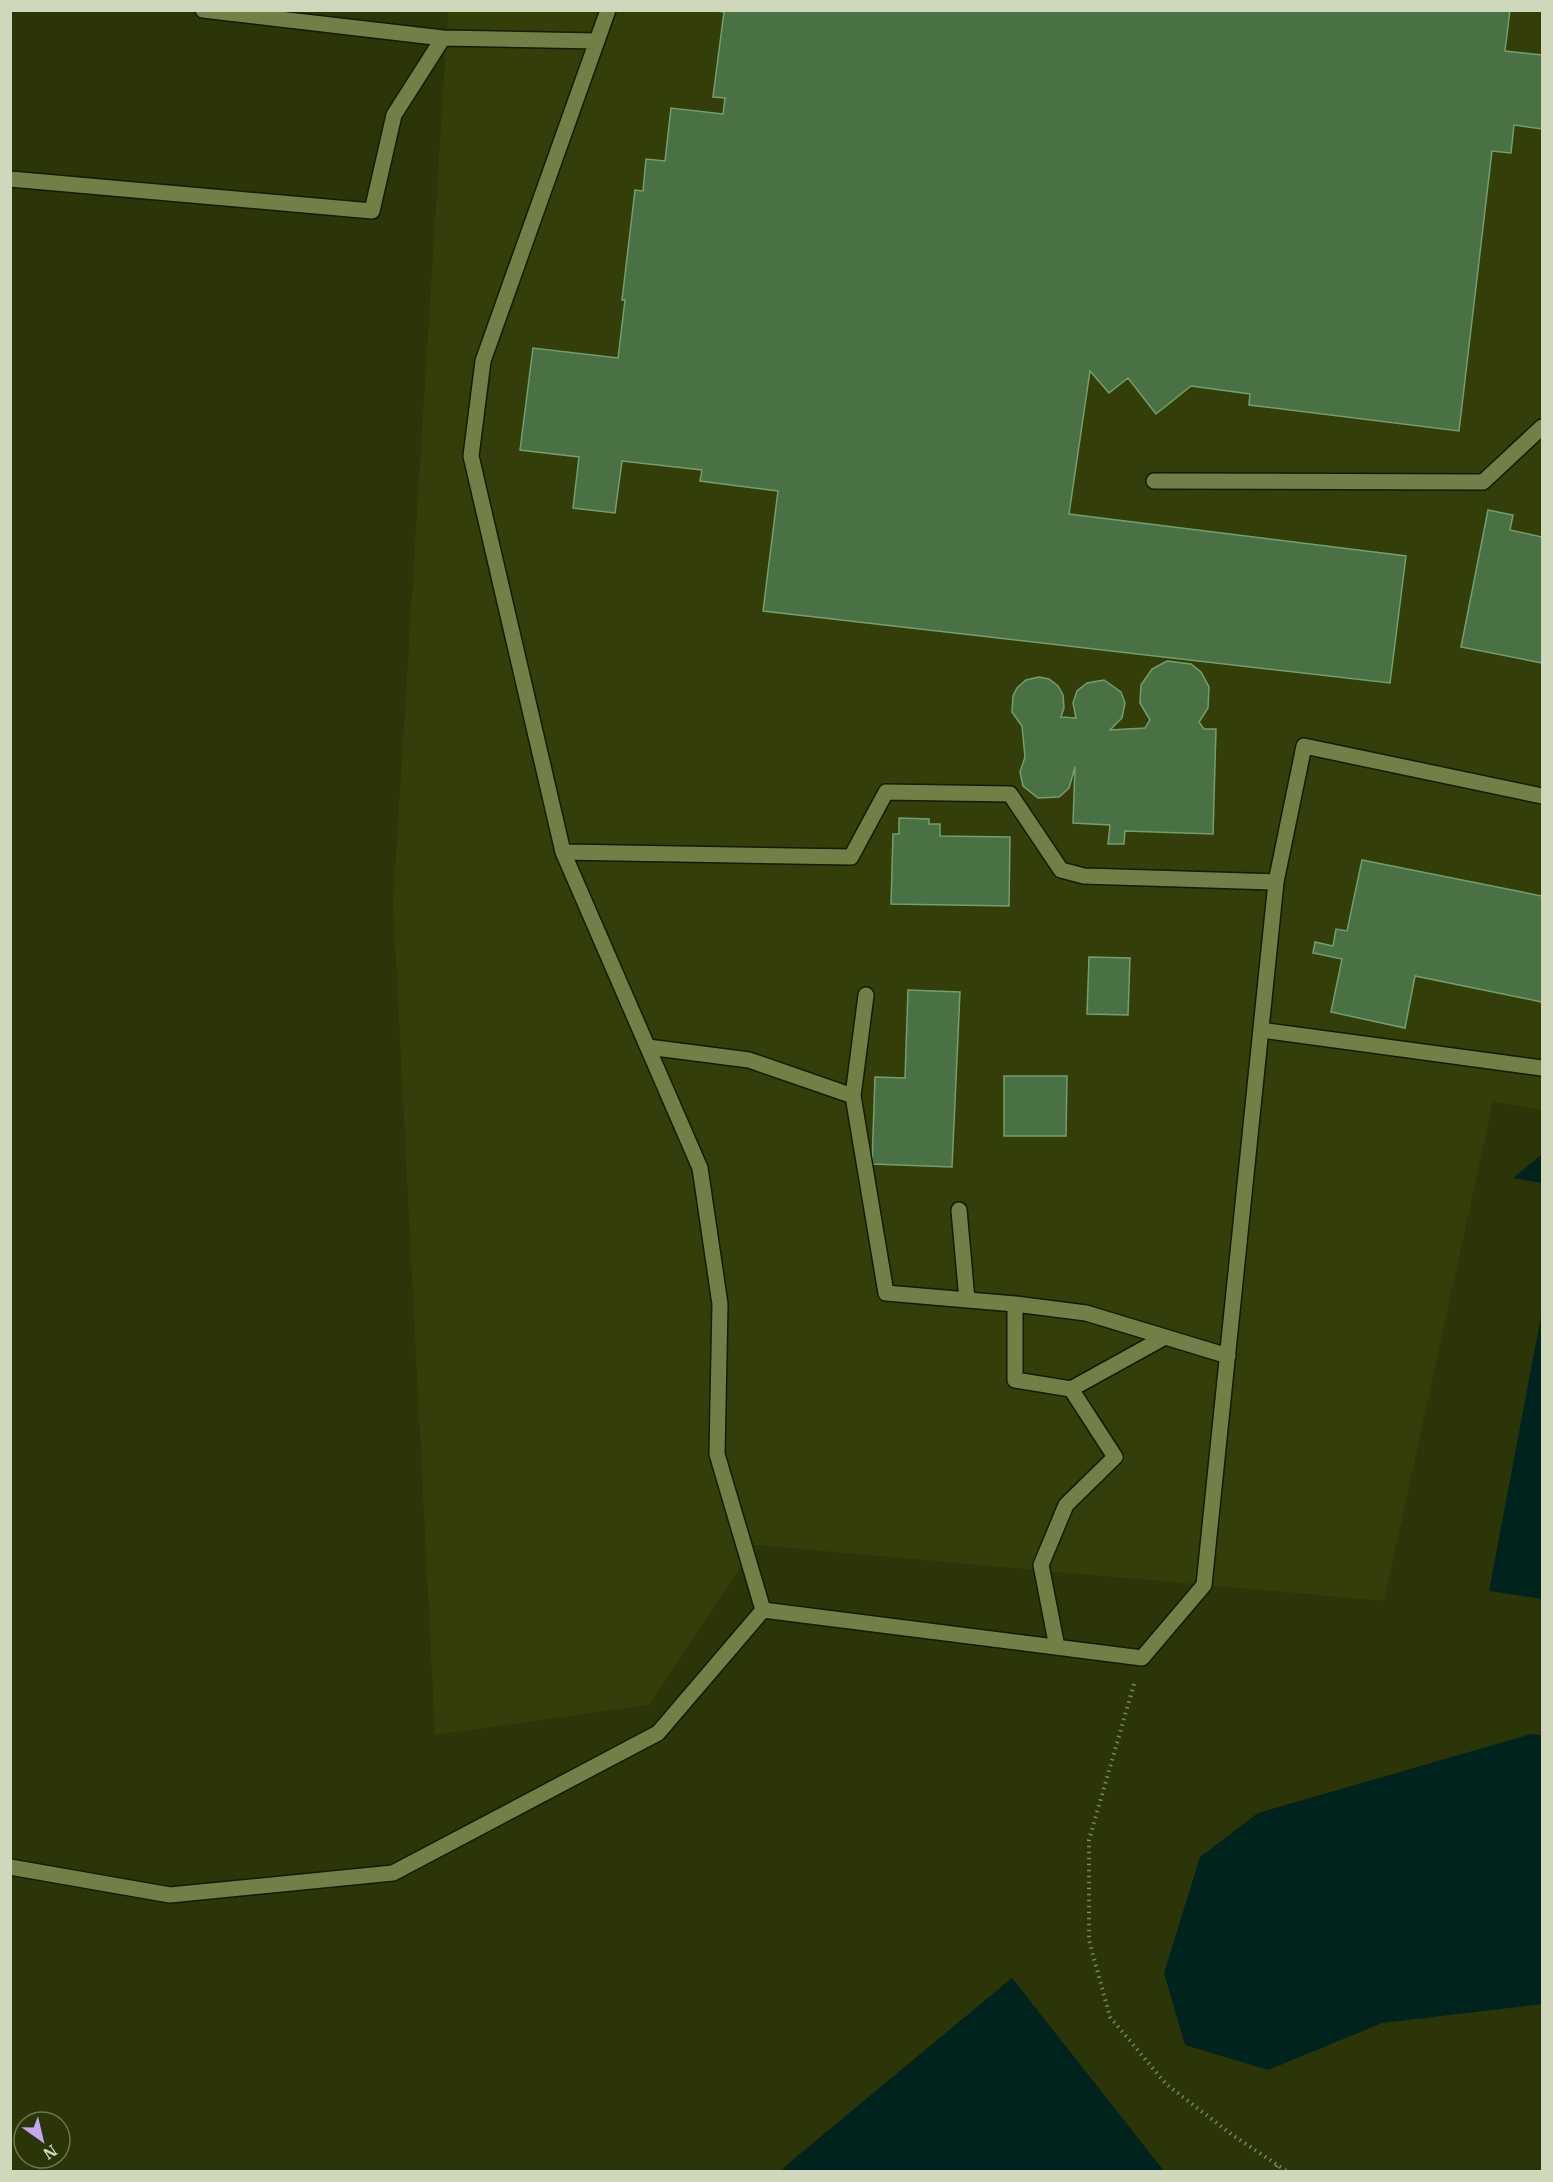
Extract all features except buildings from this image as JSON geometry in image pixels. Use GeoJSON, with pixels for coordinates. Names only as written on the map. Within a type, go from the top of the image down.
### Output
{"type":"FeatureCollection","features":[{"type":"Feature","properties":{"kind":"lane"},"geometry":{"type":"LineString","coordinates":[[203,10],[443,38],[597,41]]}},
{"type":"Feature","properties":{"kind":"lane"},"geometry":{"type":"LineString","coordinates":[[608,10],[483,362],[471,456],[562,852],[700,1168],[720,1304],[717,1454],[763,1610]]}},
{"type":"Feature","properties":{"kind":"lane"},"geometry":{"type":"LineString","coordinates":[[10,179],[372,211],[394,116],[443,38]]}},
{"type":"Feature","properties":{"kind":"lane"},"geometry":{"type":"LineString","coordinates":[[1154,481],[1483,482],[1542,428]]}},
{"type":"Feature","properties":{"kind":"lane"},"geometry":{"type":"LineString","coordinates":[[763,1610],[1142,1658],[1204,1585],[1276,882],[1304,746],[1542,796]]}},
{"type":"Feature","properties":{"kind":"lane"},"geometry":{"type":"LineString","coordinates":[[562,852],[851,857],[886,792],[1010,794],[1061,870],[1084,876],[1276,882]]}},
{"type":"Feature","properties":{"kind":"lane"},"geometry":{"type":"LineString","coordinates":[[866,995],[853,1096],[886,1293],[1015,1304],[1086,1313],[1227,1356]]}},
{"type":"Feature","properties":{"kind":"lane"},"geometry":{"type":"LineString","coordinates":[[1261,1030],[1542,1068]]}},
{"type":"Feature","properties":{"kind":"lane"},"geometry":{"type":"LineString","coordinates":[[648,1047],[749,1060],[853,1096]]}},
{"type":"Feature","properties":{"kind":"lane"},"geometry":{"type":"LineString","coordinates":[[959,1210],[967,1300]]}},
{"type":"Feature","properties":{"kind":"lane"},"geometry":{"type":"LineString","coordinates":[[1015,1304],[1015,1380],[1071,1389],[1165,1337]]}},
{"type":"Feature","properties":{"kind":"lane"},"geometry":{"type":"LineString","coordinates":[[1057,1647],[1041,1565],[1066,1504],[1115,1457],[1071,1389]]}},
{"type":"Feature","properties":{"kind":"lane"},"geometry":{"type":"LineString","coordinates":[[10,1868],[170,1895],[393,1873],[658,1733],[763,1610]]}},
{"type":"Feature","properties":{"kind":"path"},"geometry":{"type":"LineString","coordinates":[[1142,1658],[1089,1840],[1089,1940],[1110,2017],[1166,2084],[1231,2134],[1288,2172]]}},
{"type":"Feature","properties":{"kind":"path"},"geometry":{"type":"LineString","coordinates":[[1273,2172],[1278,2164]]}},
{"type":"Feature","properties":{"kind":"shaded area"},"geometry":{"type":"Polygon","coordinates":[[[448,11],[1542,11],[1542,1110],[1493,1102],[1384,1601],[755,1545],[649,1705],[435,1735],[393,901],[448,11]]]}},
{"type":"Feature","properties":{"kind":"water"},"geometry":{"type":"Polygon","coordinates":[[[1542,1154],[1542,1183],[1513,1178],[1542,1154]]]}},
{"type":"Feature","properties":{"kind":"water"},"geometry":{"type":"Polygon","coordinates":[[[1542,1311],[1542,1599],[1489,1591],[1542,1311]]]}},
{"type":"Feature","properties":{"kind":"water"},"geometry":{"type":"Polygon","coordinates":[[[1531,1734],[1542,1735],[1542,2004],[1382,2023],[1268,2070],[1185,2045],[1164,1973],[1200,1857],[1258,1813],[1531,1734]]]}},
{"type":"Feature","properties":{"kind":"water"},"geometry":{"type":"Polygon","coordinates":[[[1012,1978],[1164,2171],[781,2171],[790,2162],[1012,1978]]]}}]}
